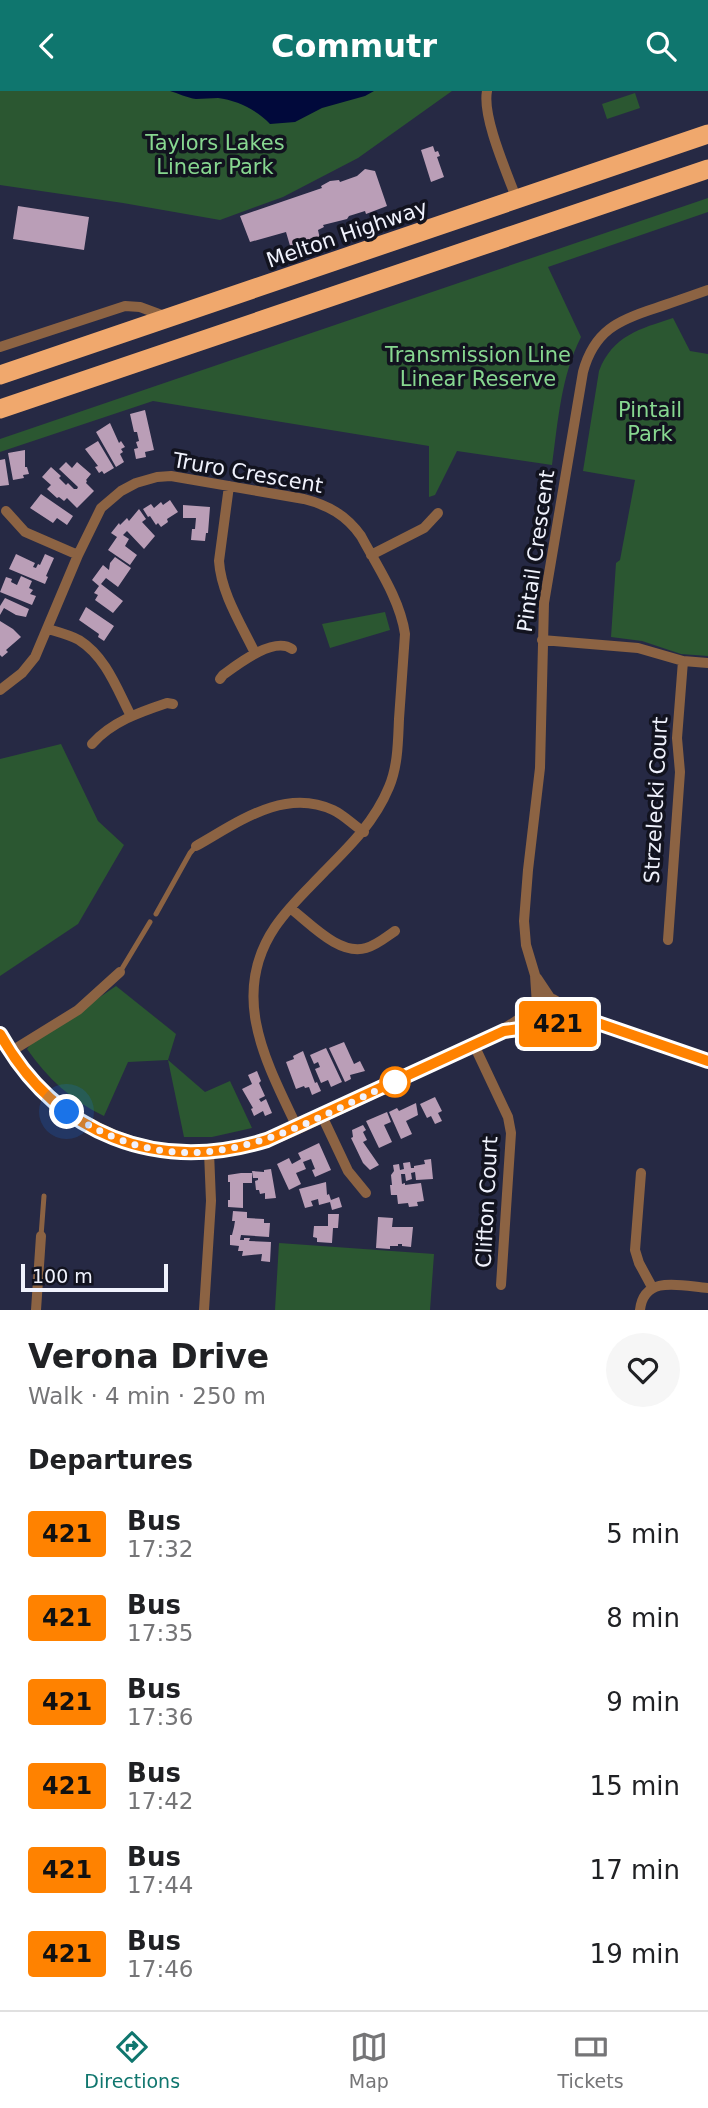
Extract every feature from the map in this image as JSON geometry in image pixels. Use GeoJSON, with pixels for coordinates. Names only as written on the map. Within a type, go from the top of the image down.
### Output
{"type":"FeatureCollection","features":[{"type":"Feature","properties":{"kind":"highway","name":"Melton Highway"},"geometry":{"type":"LineString","coordinates":[[0,375],[708,134]]}},
{"type":"Feature","properties":{"kind":"highway"},"geometry":{"type":"LineString","coordinates":[[0,409],[708,169]]}},
{"type":"Feature","properties":{"kind":"highway"},"geometry":{"type":"LineString","coordinates":[[517,200],[528,230]]}},
{"type":"Feature","properties":{"kind":"street"},"geometry":{"type":"LineString","coordinates":[[487,91],[489,119],[517,200]]}},
{"type":"Feature","properties":{"kind":"street","name":"Pintail Crescent"},"geometry":{"type":"LineString","coordinates":[[536,1007],[535,975],[526,945],[524,921],[540,768],[544,603],[583,372],[599,338],[620,321],[708,291]]}},
{"type":"Feature","properties":{"kind":"street"},"geometry":{"type":"LineString","coordinates":[[0,347],[125,306],[140,307],[169,318]]}},
{"type":"Feature","properties":{"kind":"street","name":"Truro Crescent"},"geometry":{"type":"LineString","coordinates":[[0,690],[22,673],[35,657],[101,508],[127,487],[148,479],[171,476],[304,499],[331,508],[354,526],[396,603],[405,634],[395,767],[385,796],[364,832],[274,928],[263,950],[255,976],[256,1021],[261,1045],[298,1127]]}},
{"type":"Feature","properties":{"kind":"street"},"geometry":{"type":"LineString","coordinates":[[229,486],[219,569],[226,591],[255,653]]}},
{"type":"Feature","properties":{"kind":"street"},"geometry":{"type":"LineString","coordinates":[[6,511],[25,532],[78,555]]}},
{"type":"Feature","properties":{"kind":"street"},"geometry":{"type":"LineString","coordinates":[[372,555],[424,528],[440,512]]}},
{"type":"Feature","properties":{"kind":"street"},"geometry":{"type":"LineString","coordinates":[[48,629],[78,639],[96,654],[106,667],[131,716]]}},
{"type":"Feature","properties":{"kind":"street"},"geometry":{"type":"LineString","coordinates":[[542,640],[638,648],[683,661],[708,663]]}},
{"type":"Feature","properties":{"kind":"street"},"geometry":{"type":"LineString","coordinates":[[220,679],[255,653],[283,645],[292,649]]}},
{"type":"Feature","properties":{"kind":"street","name":"Strzelecki Court"},"geometry":{"type":"LineString","coordinates":[[668,940],[680,772],[677,738],[683,661]]}},
{"type":"Feature","properties":{"kind":"street"},"geometry":{"type":"LineString","coordinates":[[92,744],[131,716],[167,703],[173,704]]}},
{"type":"Feature","properties":{"kind":"street"},"geometry":{"type":"LineString","coordinates":[[197,846],[264,810],[288,802],[313,803],[330,808],[364,832]]}},
{"type":"Feature","properties":{"kind":"street"},"geometry":{"type":"LineString","coordinates":[[290,908],[337,945],[348,949],[366,948],[395,931]]}},
{"type":"Feature","properties":{"kind":"street"},"geometry":{"type":"LineString","coordinates":[[10,1052],[78,1010],[120,972]]}},
{"type":"Feature","properties":{"kind":"street","name":"Pintail Crescent"},"geometry":{"type":"LineString","coordinates":[[535,975],[555,1003]]}},
{"type":"Feature","properties":{"kind":"street"},"geometry":{"type":"LineString","coordinates":[[0,1034],[10,1052],[34,1082],[55,1103],[82,1122],[104,1134],[154,1149],[195,1153],[252,1145],[298,1127],[504,1031],[529,1015],[544,1001],[555,1003],[589,1020],[708,1061]]}},
{"type":"Feature","properties":{"kind":"street"},"geometry":{"type":"LineString","coordinates":[[549,1026],[561,1014],[555,1003]]}},
{"type":"Feature","properties":{"kind":"street"},"geometry":{"type":"LineString","coordinates":[[536,1007],[536,1021],[549,1026]]}},
{"type":"Feature","properties":{"kind":"street"},"geometry":{"type":"LineString","coordinates":[[504,1031],[589,1020]]}},
{"type":"Feature","properties":{"kind":"street","name":"Clifton Court"},"geometry":{"type":"LineString","coordinates":[[474,1045],[508,1117],[511,1133],[501,1285]]}},
{"type":"Feature","properties":{"kind":"street"},"geometry":{"type":"LineString","coordinates":[[323,1116],[348,1171],[366,1193]]}},
{"type":"Feature","properties":{"kind":"street"},"geometry":{"type":"LineString","coordinates":[[204,1310],[211,1201],[209,1152]]}},
{"type":"Feature","properties":{"kind":"street"},"geometry":{"type":"LineString","coordinates":[[641,1173],[635,1250],[652,1287]]}},
{"type":"Feature","properties":{"kind":"street"},"geometry":{"type":"LineString","coordinates":[[36,1310],[41,1235]]}},
{"type":"Feature","properties":{"kind":"street"},"geometry":{"type":"LineString","coordinates":[[640,1310],[643,1296],[652,1287],[666,1285],[708,1288]]}},
{"type":"Feature","properties":{"kind":"lane"},"geometry":{"type":"LineString","coordinates":[[156,914],[190,853],[197,846]]}},
{"type":"Feature","properties":{"kind":"lane"},"geometry":{"type":"LineString","coordinates":[[120,972],[150,922]]}},
{"type":"Feature","properties":{"kind":"lane"},"geometry":{"type":"LineString","coordinates":[[41,1235],[44,1196]]}},
{"type":"Feature","properties":{"kind":"green space","name":"Taylors Lakes Linear Park"},"geometry":{"type":"Polygon","coordinates":[[[0,91],[452,91],[358,158],[283,197],[220,220],[0,185],[0,91]]]}},
{"type":"Feature","properties":{"kind":"green space"},"geometry":{"type":"Polygon","coordinates":[[[635,93],[640,108],[607,119],[602,104],[635,93]]]}},
{"type":"Feature","properties":{"kind":"green space","name":"Transmission Line Linear Reserve"},"geometry":{"type":"Polygon","coordinates":[[[708,198],[708,212],[548,267],[581,337],[565,383],[552,465],[457,451],[435,495],[429,497],[429,446],[153,401],[0,452],[0,439],[708,198]]]}},
{"type":"Feature","properties":{"kind":"green space","name":"Pintail Park"},"geometry":{"type":"Polygon","coordinates":[[[673,318],[690,351],[708,354],[708,656],[681,654],[642,641],[611,637],[616,563],[620,560],[635,480],[583,471],[599,371],[605,359],[620,341],[629,335],[673,318]]]}},
{"type":"Feature","properties":{"kind":"green space"},"geometry":{"type":"Polygon","coordinates":[[[385,612],[390,630],[330,648],[322,624],[385,612]]]}},
{"type":"Feature","properties":{"kind":"green space"},"geometry":{"type":"Polygon","coordinates":[[[61,744],[98,821],[124,845],[78,924],[0,976],[0,759],[61,744]]]}},
{"type":"Feature","properties":{"kind":"green space"},"geometry":{"type":"Polygon","coordinates":[[[116,986],[176,1034],[168,1060],[128,1062],[104,1116],[61,1088],[27,1049],[116,986]]]}},
{"type":"Feature","properties":{"kind":"green space"},"geometry":{"type":"Polygon","coordinates":[[[168,1060],[205,1092],[230,1081],[252,1128],[212,1137],[184,1137],[168,1060]]]}},
{"type":"Feature","properties":{"kind":"green space"},"geometry":{"type":"Polygon","coordinates":[[[279,1243],[434,1254],[430,1310],[275,1310],[279,1243]]]}},
{"type":"Feature","properties":{"kind":"shaded area"},"geometry":{"type":"Polygon","coordinates":[[[170,91],[374,91],[322,108],[295,122],[270,124],[253,111],[232,101],[189,98],[170,91]]]}},
{"type":"Feature","properties":{"kind":"building"},"geometry":{"type":"Polygon","coordinates":[[[433,146],[440,156],[437,157],[444,177],[431,182],[421,150],[433,146]]]}},
{"type":"Feature","properties":{"kind":"building"},"geometry":{"type":"Polygon","coordinates":[[[365,169],[375,171],[387,206],[323,225],[324,227],[318,230],[320,239],[291,249],[286,232],[250,242],[240,216],[322,188],[321,186],[330,181],[340,182],[357,176],[365,169]]]}},
{"type":"Feature","properties":{"kind":"building"},"geometry":{"type":"Polygon","coordinates":[[[18,206],[89,217],[84,250],[13,239],[18,206]]]}},
{"type":"Feature","properties":{"kind":"building"},"geometry":{"type":"Polygon","coordinates":[[[145,410],[154,450],[145,452],[146,457],[136,459],[134,449],[138,448],[136,442],[139,441],[130,414],[145,410]]]}},
{"type":"Feature","properties":{"kind":"building"},"geometry":{"type":"Polygon","coordinates":[[[110,423],[119,443],[121,441],[125,447],[120,454],[124,462],[116,467],[96,432],[110,423]]]}},
{"type":"Feature","properties":{"kind":"building"},"geometry":{"type":"Polygon","coordinates":[[[98,441],[114,468],[104,474],[102,471],[99,473],[95,467],[98,466],[85,449],[98,441]]]}},
{"type":"Feature","properties":{"kind":"building"},"geometry":{"type":"Polygon","coordinates":[[[25,450],[25,467],[29,474],[13,480],[8,453],[25,450]]]}},
{"type":"Feature","properties":{"kind":"building"},"geometry":{"type":"Polygon","coordinates":[[[5,459],[9,485],[0,486],[0,460],[5,459]]]}},
{"type":"Feature","properties":{"kind":"building"},"geometry":{"type":"Polygon","coordinates":[[[66,462],[72,468],[77,462],[91,474],[86,483],[94,491],[77,508],[67,498],[64,501],[57,498],[47,489],[51,485],[42,477],[51,467],[66,485],[68,483],[77,489],[59,469],[66,462]]]}},
{"type":"Feature","properties":{"kind":"building"},"geometry":{"type":"Polygon","coordinates":[[[41,494],[73,516],[67,525],[57,518],[53,523],[30,508],[41,494]]]}},
{"type":"Feature","properties":{"kind":"building"},"geometry":{"type":"Polygon","coordinates":[[[170,500],[178,512],[161,527],[158,523],[156,525],[143,509],[151,504],[154,508],[161,502],[163,505],[170,500]]]}},
{"type":"Feature","properties":{"kind":"building"},"geometry":{"type":"Polygon","coordinates":[[[183,505],[210,507],[205,541],[191,540],[196,518],[183,518],[183,505]]]}},
{"type":"Feature","properties":{"kind":"building"},"geometry":{"type":"Polygon","coordinates":[[[139,509],[146,519],[142,522],[155,536],[144,549],[127,531],[123,535],[129,539],[125,546],[137,555],[130,565],[108,550],[117,537],[111,533],[119,523],[120,525],[127,518],[129,521],[139,509]]]}},
{"type":"Feature","properties":{"kind":"building"},"geometry":{"type":"Polygon","coordinates":[[[16,554],[35,563],[33,567],[36,568],[45,554],[54,558],[45,584],[9,569],[16,554]]]}},
{"type":"Feature","properties":{"kind":"building"},"geometry":{"type":"Polygon","coordinates":[[[115,557],[131,568],[118,587],[106,578],[101,584],[123,601],[113,613],[95,600],[98,595],[94,593],[99,586],[92,580],[103,565],[109,570],[115,557]]]}},
{"type":"Feature","properties":{"kind":"building"},"geometry":{"type":"Polygon","coordinates":[[[21,576],[32,581],[29,588],[33,590],[30,594],[36,596],[32,605],[0,592],[6,577],[17,585],[21,576]]]}},
{"type":"Feature","properties":{"kind":"building"},"geometry":{"type":"Polygon","coordinates":[[[5,598],[29,609],[26,617],[4,608],[0,615],[0,606],[5,598]]]}},
{"type":"Feature","properties":{"kind":"building"},"geometry":{"type":"Polygon","coordinates":[[[86,607],[114,626],[104,641],[98,637],[99,634],[79,620],[86,607]]]}},
{"type":"Feature","properties":{"kind":"building"},"geometry":{"type":"Polygon","coordinates":[[[0,621],[21,637],[2,657],[0,655],[0,621]]]}},
{"type":"Feature","properties":{"kind":"building"},"geometry":{"type":"Polygon","coordinates":[[[344,1042],[354,1064],[360,1061],[365,1071],[350,1075],[351,1079],[345,1082],[329,1048],[344,1042]]]}},
{"type":"Feature","properties":{"kind":"building"},"geometry":{"type":"Polygon","coordinates":[[[326,1048],[342,1082],[331,1087],[328,1080],[321,1083],[315,1069],[320,1067],[318,1062],[314,1064],[310,1055],[326,1048]]]}},
{"type":"Feature","properties":{"kind":"building"},"geometry":{"type":"Polygon","coordinates":[[[303,1051],[315,1083],[317,1082],[321,1091],[312,1095],[309,1087],[296,1089],[286,1062],[303,1051]]]}},
{"type":"Feature","properties":{"kind":"building"},"geometry":{"type":"Polygon","coordinates":[[[257,1071],[265,1096],[259,1099],[261,1102],[266,1099],[272,1113],[265,1116],[263,1111],[254,1116],[251,1109],[253,1108],[242,1089],[252,1084],[248,1075],[257,1071]]]}},
{"type":"Feature","properties":{"kind":"building"},"geometry":{"type":"Polygon","coordinates":[[[435,1097],[442,1111],[438,1113],[442,1121],[435,1124],[431,1116],[427,1118],[420,1104],[435,1097]]]}},
{"type":"Feature","properties":{"kind":"building"},"geometry":{"type":"Polygon","coordinates":[[[416,1103],[418,1115],[406,1121],[412,1134],[401,1139],[389,1112],[397,1108],[399,1111],[416,1103]]]}},
{"type":"Feature","properties":{"kind":"building"},"geometry":{"type":"Polygon","coordinates":[[[387,1112],[391,1122],[384,1125],[392,1142],[379,1148],[366,1121],[387,1112]]]}},
{"type":"Feature","properties":{"kind":"building"},"geometry":{"type":"Polygon","coordinates":[[[363,1125],[367,1140],[363,1142],[379,1165],[370,1170],[363,1163],[351,1138],[352,1130],[363,1125]]]}},
{"type":"Feature","properties":{"kind":"building"},"geometry":{"type":"Polygon","coordinates":[[[319,1143],[331,1170],[315,1177],[311,1159],[303,1162],[306,1169],[296,1173],[301,1184],[289,1190],[277,1164],[289,1158],[292,1164],[301,1159],[298,1153],[319,1143]]]}},
{"type":"Feature","properties":{"kind":"building"},"geometry":{"type":"Polygon","coordinates":[[[431,1159],[433,1179],[416,1180],[415,1172],[411,1173],[412,1179],[406,1181],[405,1174],[401,1174],[402,1184],[421,1183],[424,1201],[417,1202],[418,1206],[398,1204],[397,1195],[391,1195],[393,1165],[399,1164],[400,1170],[404,1169],[403,1163],[410,1162],[411,1168],[414,1168],[425,1164],[424,1160],[431,1159]]]}},
{"type":"Feature","properties":{"kind":"building"},"geometry":{"type":"Polygon","coordinates":[[[271,1169],[276,1198],[265,1199],[265,1193],[260,1194],[259,1190],[256,1190],[255,1181],[258,1178],[253,1178],[252,1171],[264,1172],[271,1169]]]}},
{"type":"Feature","properties":{"kind":"building"},"geometry":{"type":"Polygon","coordinates":[[[252,1173],[252,1183],[243,1183],[243,1208],[228,1207],[228,1175],[252,1173]]]}},
{"type":"Feature","properties":{"kind":"building"},"geometry":{"type":"Polygon","coordinates":[[[326,1182],[327,1195],[329,1194],[331,1200],[339,1197],[342,1207],[332,1210],[330,1202],[319,1205],[318,1199],[311,1201],[313,1206],[305,1208],[299,1189],[326,1182]]]}},
{"type":"Feature","properties":{"kind":"building"},"geometry":{"type":"Polygon","coordinates":[[[233,1211],[247,1212],[247,1218],[264,1219],[264,1223],[270,1223],[269,1237],[241,1235],[240,1240],[250,1238],[249,1241],[271,1242],[270,1262],[261,1261],[262,1254],[242,1256],[243,1251],[238,1251],[239,1246],[230,1245],[235,1221],[232,1221],[233,1211]]]}},
{"type":"Feature","properties":{"kind":"building"},"geometry":{"type":"Polygon","coordinates":[[[328,1214],[339,1214],[338,1228],[333,1228],[332,1243],[317,1242],[317,1238],[313,1237],[314,1226],[328,1226],[328,1214]]]}},
{"type":"Feature","properties":{"kind":"building"},"geometry":{"type":"Polygon","coordinates":[[[378,1217],[393,1218],[392,1227],[413,1227],[411,1247],[398,1244],[390,1246],[390,1249],[376,1248],[378,1217]]]}},
{"type":"Feature","properties":{"kind":"bus line","name":"421"},"geometry":{"type":"LineString","coordinates":[[0,1034],[17,1061],[44,1093],[82,1122],[124,1142],[195,1153],[236,1148],[267,1140],[504,1031],[550,1028],[568,1021],[589,1020],[708,1061]]}},
{"type":"Feature","properties":{"kind":"route"},"geometry":{"type":"LineString","coordinates":[[67,1112],[104,1134],[124,1142],[162,1150],[209,1152],[267,1140],[405,1077],[395,1082]]}}]}
